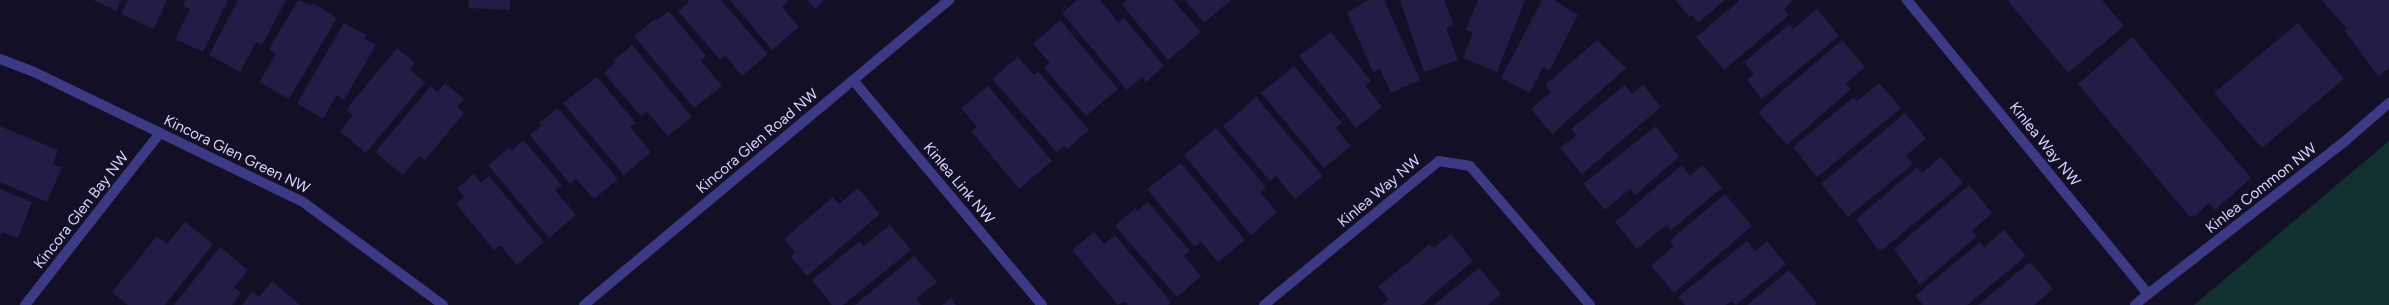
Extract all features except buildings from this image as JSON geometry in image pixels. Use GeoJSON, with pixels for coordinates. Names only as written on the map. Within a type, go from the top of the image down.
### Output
{"type":"FeatureCollection","features":[{"type":"Feature","properties":{"kind":"street","name":"Kincora Glen Road NW"},"geometry":{"type":"LineString","coordinates":[[584,305],[949,0]]}},
{"type":"Feature","properties":{"kind":"street","name":"Kinlea Way NW"},"geometry":{"type":"LineString","coordinates":[[1907,0],[2148,294]]}},
{"type":"Feature","properties":{"kind":"street","name":"Kincora Glen Green NW"},"geometry":{"type":"LineString","coordinates":[[0,59],[34,72],[303,202],[442,305]]}},
{"type":"Feature","properties":{"kind":"street","name":"Kinlea Link NW"},"geometry":{"type":"LineString","coordinates":[[853,80],[1042,305]]}},
{"type":"Feature","properties":{"kind":"street","name":"Kinlea Common NW"},"geometry":{"type":"LineString","coordinates":[[2148,294],[2344,142],[2389,103]]}},
{"type":"Feature","properties":{"kind":"street","name":"Kincora Glen Bay NW"},"geometry":{"type":"LineString","coordinates":[[25,305],[160,133]]}},
{"type":"Feature","properties":{"kind":"street","name":"Kinlea Way NW"},"geometry":{"type":"LineString","coordinates":[[1264,305],[1439,160],[1470,166],[1590,305]]}},
{"type":"Feature","properties":{"kind":"street"},"geometry":{"type":"LineString","coordinates":[[2134,305],[2148,294]]}},
{"type":"Feature","properties":{"kind":"green space"},"geometry":{"type":"Polygon","coordinates":[[[2389,141],[2389,305],[2194,305],[2389,141]]]}}]}
